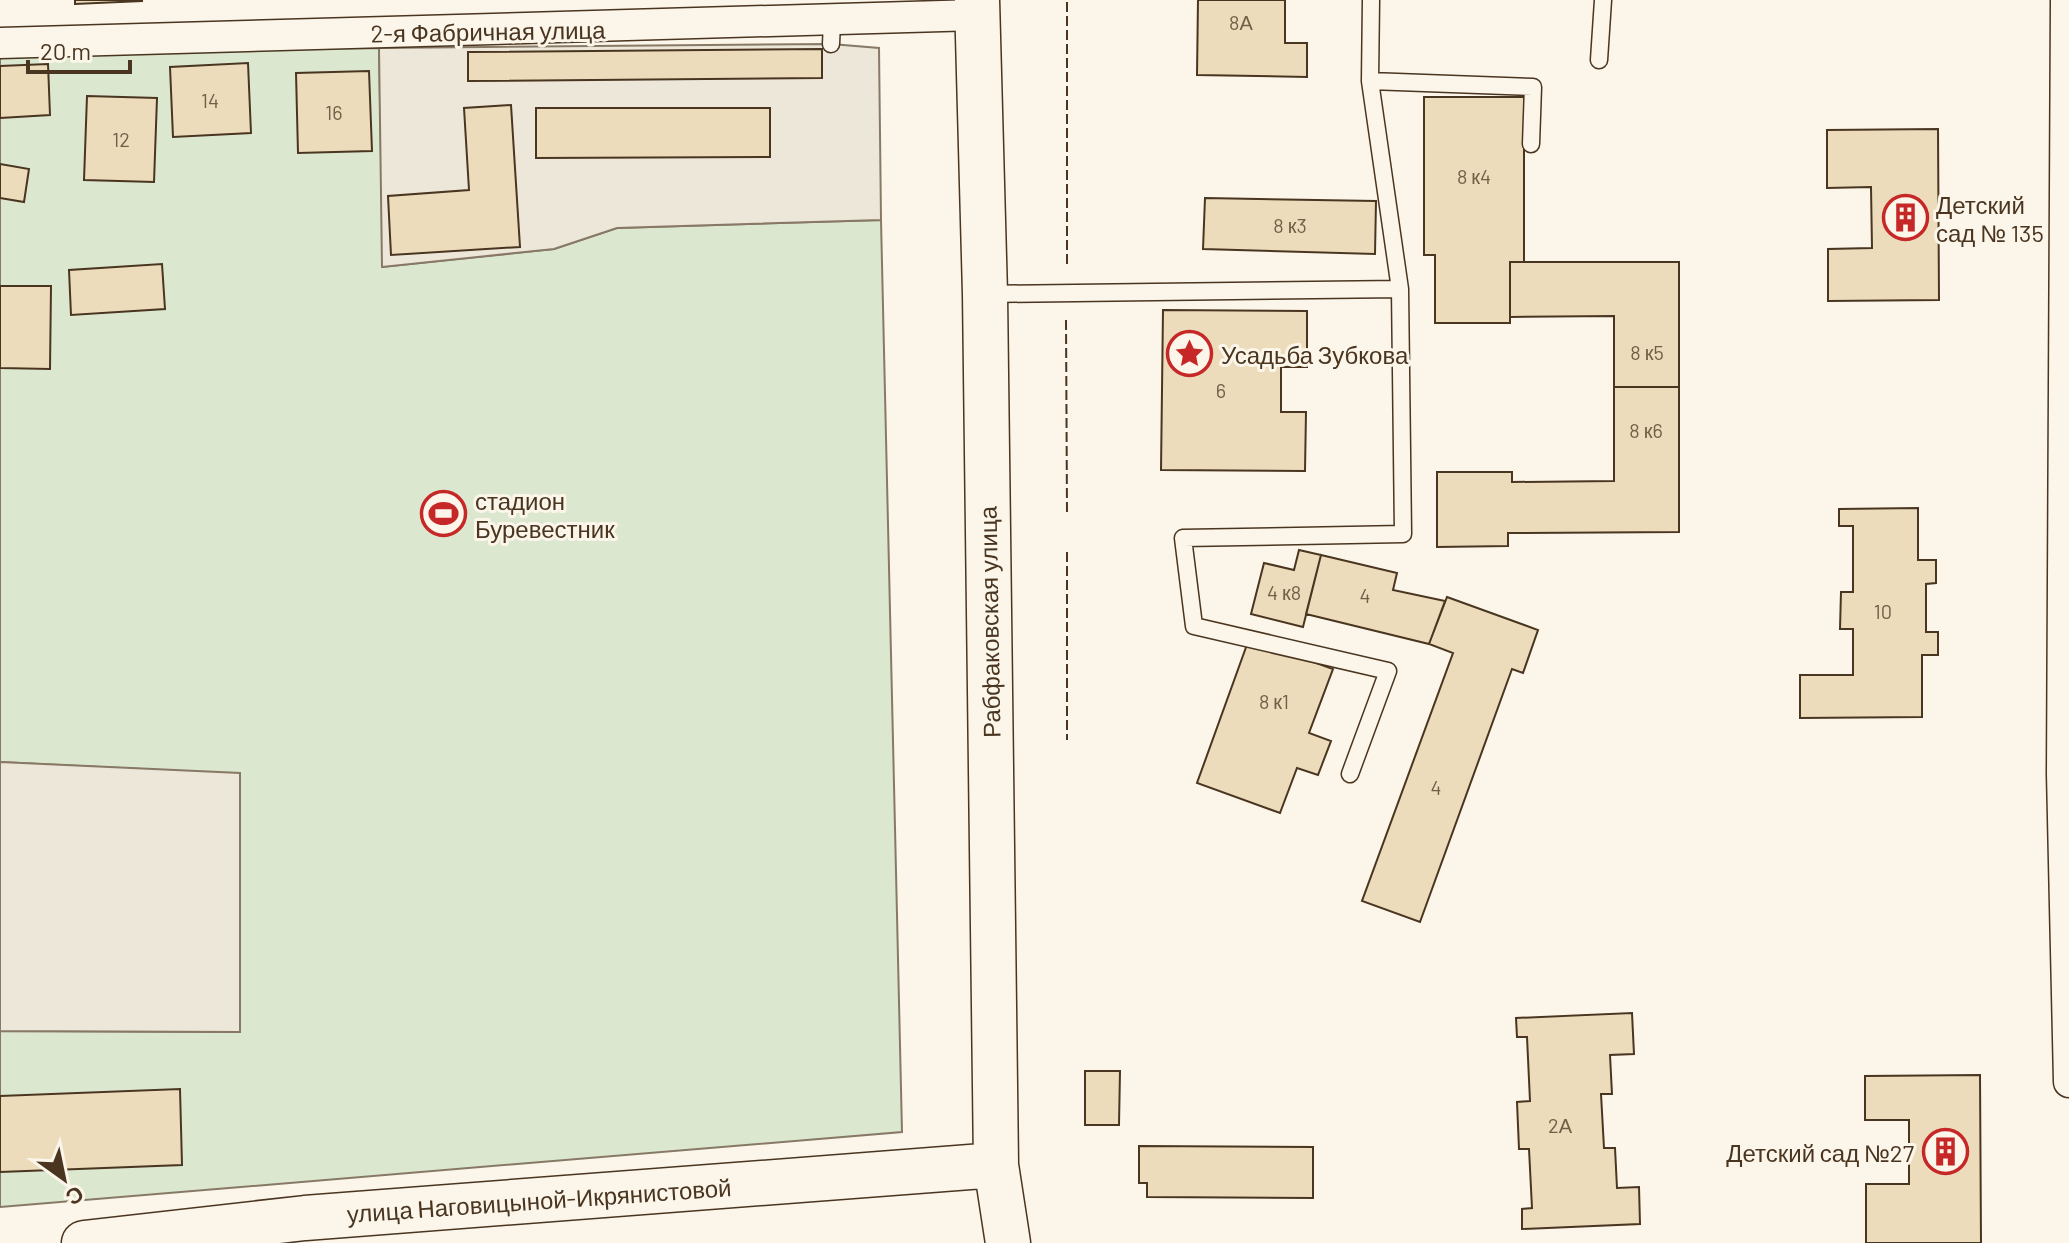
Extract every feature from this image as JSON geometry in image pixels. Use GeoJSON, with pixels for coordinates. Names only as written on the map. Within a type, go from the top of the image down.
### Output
{"type":"FeatureCollection","features":[{"type":"Feature","properties":{"kind":"main road","name":"Рабфаковская улица"},"geometry":{"type":"LineString","coordinates":[[977,8],[985,294],[996,1165],[1008,1243]]}},
{"type":"Feature","properties":{"kind":"main road","name":"улица Наговицыной-Икрянистовой"},"geometry":{"type":"LineString","coordinates":[[84,1243],[305,1218],[996,1165]]}},
{"type":"Feature","properties":{"kind":"street"},"geometry":{"type":"LineString","coordinates":[[2066,0],[2062,774],[2069,1082]]}},
{"type":"Feature","properties":{"kind":"street","name":"2-я Фабричная улица"},"geometry":{"type":"LineString","coordinates":[[0,43],[831,33],[977,8]]}},
{"type":"Feature","properties":{"kind":"lane"},"geometry":{"type":"LineString","coordinates":[[1350,774],[1388,671],[1194,626],[1183,538],[1403,534],[1400,289],[1370,81],[1371,0]]}},
{"type":"Feature","properties":{"kind":"lane"},"geometry":{"type":"LineString","coordinates":[[1599,60],[1603,0]]}},
{"type":"Feature","properties":{"kind":"lane"},"geometry":{"type":"LineString","coordinates":[[1370,81],[1533,87],[1531,144]]}},
{"type":"Feature","properties":{"kind":"lane"},"geometry":{"type":"LineString","coordinates":[[985,294],[1400,289]]}},
{"type":"Feature","properties":{"kind":"green space","name":"стадион Буревестник"},"geometry":{"type":"Polygon","coordinates":[[[379,48],[383,267],[554,249],[617,228],[881,220],[902,1132],[0,1207],[0,1031],[240,1032],[240,774],[0,762],[0,51],[379,48]]]}},
{"type":"Feature","properties":{"kind":"shaded area"},"geometry":{"type":"Polygon","coordinates":[[[831,44],[879,48],[881,220],[617,228],[554,249],[382,267],[379,48],[831,44]]]}},
{"type":"Feature","properties":{"kind":"shaded area"},"geometry":{"type":"Polygon","coordinates":[[[0,762],[240,773],[240,1032],[0,1031],[0,762]]]}},
{"type":"Feature","properties":{"kind":"building"},"geometry":{"type":"Polygon","coordinates":[[[75,0],[142,0],[142,1],[75,4],[75,0]]]}},
{"type":"Feature","properties":{"kind":"building"},"geometry":{"type":"Polygon","coordinates":[[[1198,0],[1285,0],[1285,43],[1307,43],[1307,77],[1197,75],[1198,0]]]}},
{"type":"Feature","properties":{"kind":"building"},"geometry":{"type":"Polygon","coordinates":[[[822,49],[822,78],[468,81],[468,52],[822,49]]]}},
{"type":"Feature","properties":{"kind":"building"},"geometry":{"type":"Polygon","coordinates":[[[248,63],[251,133],[173,137],[170,67],[248,63]]]}},
{"type":"Feature","properties":{"kind":"building"},"geometry":{"type":"Polygon","coordinates":[[[48,64],[50,115],[0,118],[0,66],[48,64]]]}},
{"type":"Feature","properties":{"kind":"building"},"geometry":{"type":"Polygon","coordinates":[[[369,71],[372,151],[298,153],[296,73],[369,71]]]}},
{"type":"Feature","properties":{"kind":"building"},"geometry":{"type":"Polygon","coordinates":[[[87,96],[157,98],[154,182],[84,180],[87,96]]]}},
{"type":"Feature","properties":{"kind":"building"},"geometry":{"type":"Polygon","coordinates":[[[1424,97],[1524,97],[1524,262],[1510,262],[1510,323],[1435,323],[1435,255],[1424,255],[1424,97]]]}},
{"type":"Feature","properties":{"kind":"building"},"geometry":{"type":"Polygon","coordinates":[[[511,105],[520,247],[391,255],[388,196],[469,190],[464,108],[511,105]]]}},
{"type":"Feature","properties":{"kind":"building"},"geometry":{"type":"Polygon","coordinates":[[[536,108],[770,108],[770,157],[536,158],[536,108]]]}},
{"type":"Feature","properties":{"kind":"building","name":"Детский сад № 135"},"geometry":{"type":"Polygon","coordinates":[[[1938,129],[1939,300],[1828,301],[1828,249],[1872,248],[1871,187],[1827,188],[1827,130],[1938,129]]]}},
{"type":"Feature","properties":{"kind":"building"},"geometry":{"type":"Polygon","coordinates":[[[0,164],[29,169],[24,202],[0,198],[0,164]]]}},
{"type":"Feature","properties":{"kind":"building"},"geometry":{"type":"Polygon","coordinates":[[[1205,198],[1376,201],[1375,254],[1203,249],[1205,198]]]}},
{"type":"Feature","properties":{"kind":"building"},"geometry":{"type":"Polygon","coordinates":[[[1510,262],[1679,262],[1679,387],[1614,387],[1614,316],[1510,317],[1510,262]]]}},
{"type":"Feature","properties":{"kind":"building"},"geometry":{"type":"Polygon","coordinates":[[[162,264],[165,309],[71,315],[69,270],[162,264]]]}},
{"type":"Feature","properties":{"kind":"building"},"geometry":{"type":"Polygon","coordinates":[[[0,286],[51,286],[50,369],[0,368],[0,286]]]}},
{"type":"Feature","properties":{"kind":"building"},"geometry":{"type":"Polygon","coordinates":[[[1163,310],[1307,311],[1307,367],[1281,367],[1281,412],[1306,412],[1305,471],[1161,470],[1163,310]]]}},
{"type":"Feature","properties":{"kind":"building"},"geometry":{"type":"Polygon","coordinates":[[[1614,387],[1679,387],[1679,532],[1508,533],[1508,546],[1437,547],[1437,472],[1512,472],[1512,482],[1614,481],[1614,387]]]}},
{"type":"Feature","properties":{"kind":"building"},"geometry":{"type":"Polygon","coordinates":[[[1918,508],[1918,560],[1936,560],[1936,583],[1926,584],[1926,632],[1938,632],[1938,655],[1922,655],[1922,717],[1800,718],[1800,675],[1853,675],[1853,629],[1840,629],[1841,592],[1853,592],[1853,526],[1839,526],[1839,509],[1918,508]]]}},
{"type":"Feature","properties":{"kind":"building"},"geometry":{"type":"Polygon","coordinates":[[[1299,550],[1321,555],[1303,627],[1251,614],[1264,563],[1294,570],[1299,550]]]}},
{"type":"Feature","properties":{"kind":"building"},"geometry":{"type":"Polygon","coordinates":[[[1321,555],[1397,573],[1393,590],[1445,601],[1429,644],[1306,614],[1321,555]]]}},
{"type":"Feature","properties":{"kind":"building"},"geometry":{"type":"Polygon","coordinates":[[[1447,597],[1538,630],[1523,673],[1512,669],[1420,922],[1362,901],[1453,653],[1429,644],[1447,597]]]}},
{"type":"Feature","properties":{"kind":"building"},"geometry":{"type":"Polygon","coordinates":[[[1249,639],[1333,669],[1309,733],[1331,741],[1318,775],[1297,768],[1280,813],[1197,783],[1249,639]]]}},
{"type":"Feature","properties":{"kind":"building"},"geometry":{"type":"Polygon","coordinates":[[[1632,1013],[1634,1054],[1610,1055],[1612,1094],[1601,1094],[1604,1148],[1615,1148],[1617,1188],[1639,1187],[1640,1224],[1522,1229],[1522,1209],[1532,1208],[1529,1149],[1519,1149],[1517,1102],[1530,1101],[1527,1037],[1517,1037],[1516,1018],[1632,1013]]]}},
{"type":"Feature","properties":{"kind":"building"},"geometry":{"type":"Polygon","coordinates":[[[1085,1071],[1120,1071],[1119,1125],[1085,1125],[1085,1071]]]}},
{"type":"Feature","properties":{"kind":"building","name":"Детский сад №27"},"geometry":{"type":"Polygon","coordinates":[[[1980,1075],[1981,1243],[1866,1243],[1866,1184],[1909,1184],[1909,1120],[1865,1120],[1865,1076],[1980,1075]]]}},
{"type":"Feature","properties":{"kind":"building"},"geometry":{"type":"Polygon","coordinates":[[[180,1089],[182,1165],[0,1172],[0,1096],[180,1089]]]}},
{"type":"Feature","properties":{"kind":"building"},"geometry":{"type":"Polygon","coordinates":[[[1139,1146],[1313,1147],[1313,1198],[1147,1197],[1147,1183],[1139,1183],[1139,1146]]]}},
{"type":"Feature","properties":{"kind":"fence"},"geometry":{"type":"LineString","coordinates":[[1067,0],[1067,264]]}},
{"type":"Feature","properties":{"kind":"fence"},"geometry":{"type":"LineString","coordinates":[[1066,320],[1067,513]]}},
{"type":"Feature","properties":{"kind":"fence"},"geometry":{"type":"LineString","coordinates":[[1067,552],[1067,740]]}},
{"type":"Feature","properties":{"kind":"place","name":"Детский сад № 135"},"geometry":{"type":"Point","coordinates":[1905,218]}},
{"type":"Feature","properties":{"kind":"place","name":"Усадьба Зубкова"},"geometry":{"type":"Point","coordinates":[1190,354]}},
{"type":"Feature","properties":{"kind":"place","name":"стадион Буревестник"},"geometry":{"type":"Point","coordinates":[444,514]}},
{"type":"Feature","properties":{"kind":"place","name":"Детский сад №27"},"geometry":{"type":"Point","coordinates":[1945,1152]}}]}
